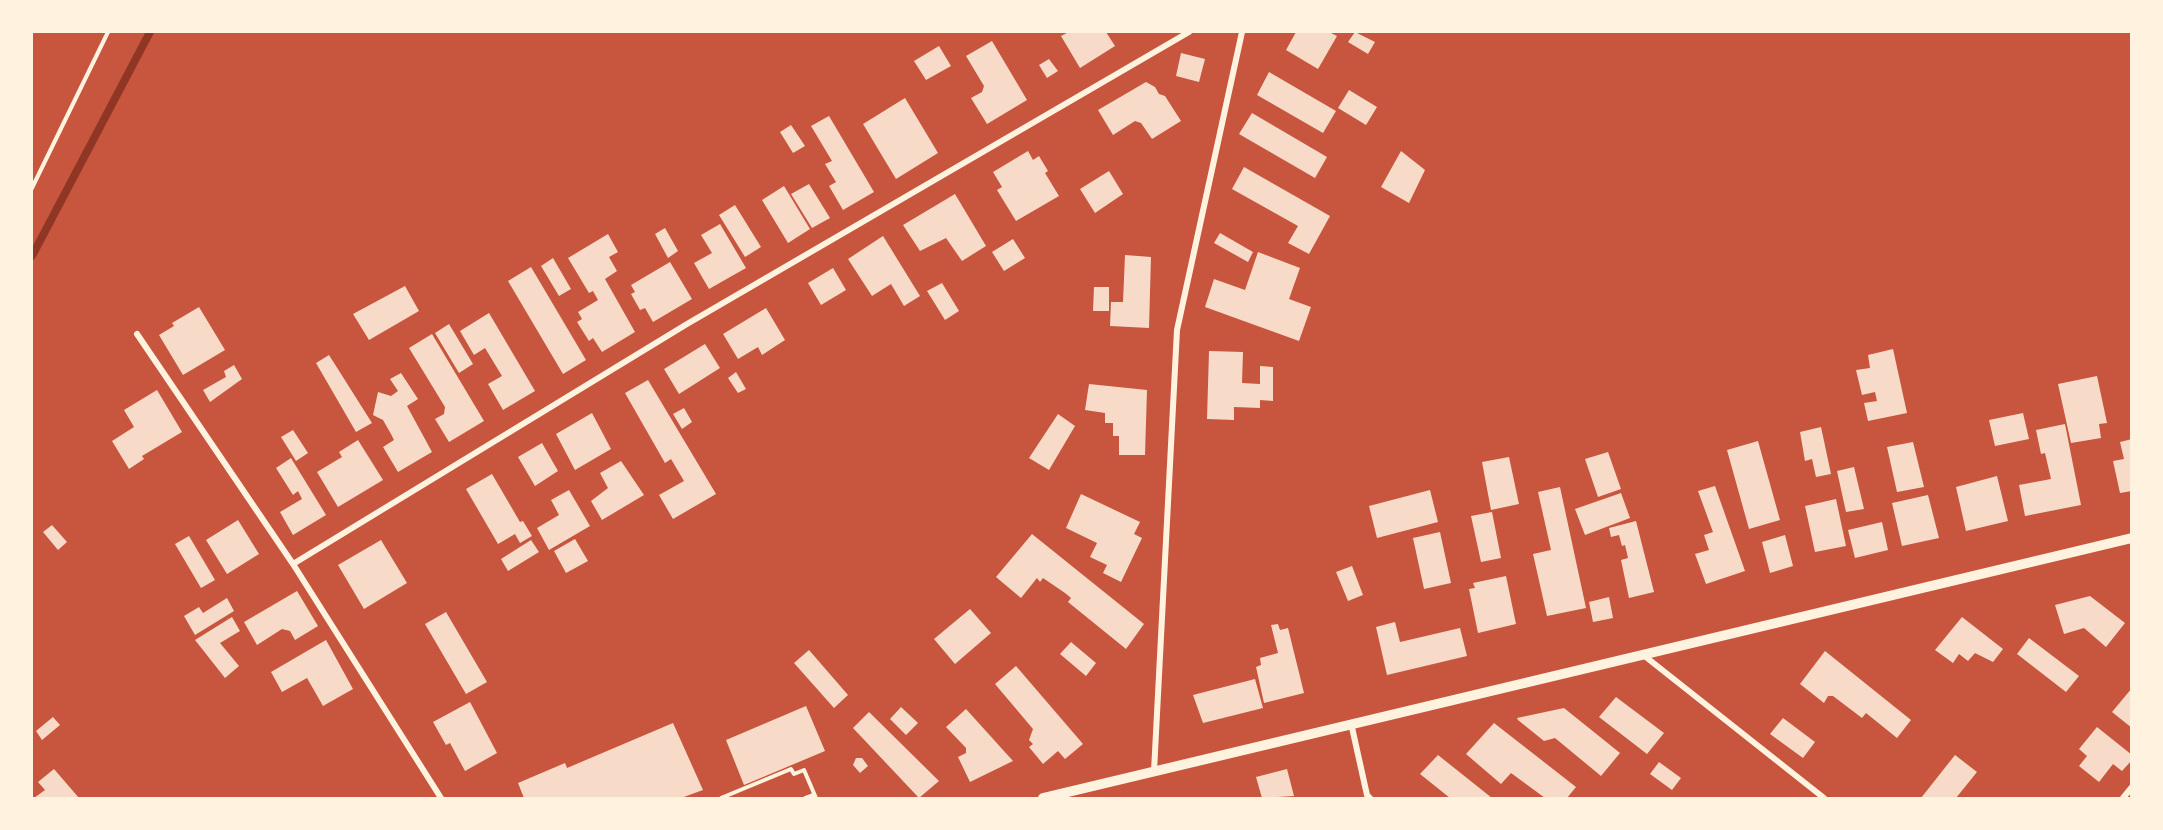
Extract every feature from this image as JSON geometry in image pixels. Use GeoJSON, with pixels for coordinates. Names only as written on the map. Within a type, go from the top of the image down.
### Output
{"type":"FeatureCollection","features":[{"type":"Feature","properties":{"kind":"street"},"geometry":{"type":"LineString","coordinates":[[293,564],[687,324],[1189,32]]}},
{"type":"Feature","properties":{"kind":"street"},"geometry":{"type":"LineString","coordinates":[[1154,771],[1177,330],[1242,32]]}},
{"type":"Feature","properties":{"kind":"street"},"geometry":{"type":"LineString","coordinates":[[137,334],[293,564],[441,798]]}},
{"type":"Feature","properties":{"kind":"street"},"geometry":{"type":"LineString","coordinates":[[1045,798],[2132,538]]}},
{"type":"Feature","properties":{"kind":"street"},"geometry":{"type":"LineString","coordinates":[[1641,654],[1824,798]]}},
{"type":"Feature","properties":{"kind":"street"},"geometry":{"type":"LineString","coordinates":[[1351,723],[1367,795],[1370,798]]}},
{"type":"Feature","properties":{"kind":"street"},"geometry":{"type":"LineString","coordinates":[[2123,798],[2132,787]]}},
{"type":"Feature","properties":{"kind":"path"},"geometry":{"type":"LineString","coordinates":[[32,188],[108,32]]}},
{"type":"Feature","properties":{"kind":"path"},"geometry":{"type":"LineString","coordinates":[[721,798],[791,769],[794,774],[804,770],[815,797],[805,798]]}},
{"type":"Feature","properties":{"kind":"building"},"geometry":{"type":"Polygon","coordinates":[[[1069,32],[1106,32],[1115,46],[1080,68],[1061,36],[1069,32]]]}},
{"type":"Feature","properties":{"kind":"building"},"geometry":{"type":"Polygon","coordinates":[[[1296,32],[1329,32],[1337,36],[1318,69],[1286,50],[1296,32]]]}},
{"type":"Feature","properties":{"kind":"building"},"geometry":{"type":"Polygon","coordinates":[[[1355,32],[1375,42],[1368,54],[1348,42],[1355,32]]]}},
{"type":"Feature","properties":{"kind":"building"},"geometry":{"type":"Polygon","coordinates":[[[992,41],[1027,100],[987,124],[971,98],[982,92],[984,86],[966,56],[992,41]]]}},
{"type":"Feature","properties":{"kind":"building"},"geometry":{"type":"Polygon","coordinates":[[[939,46],[951,66],[926,80],[914,61],[939,46]]]}},
{"type":"Feature","properties":{"kind":"building"},"geometry":{"type":"Polygon","coordinates":[[[1181,53],[1205,59],[1199,82],[1176,76],[1181,53]]]}},
{"type":"Feature","properties":{"kind":"building"},"geometry":{"type":"Polygon","coordinates":[[[1049,59],[1058,71],[1047,78],[1039,65],[1049,59]]]}},
{"type":"Feature","properties":{"kind":"building"},"geometry":{"type":"Polygon","coordinates":[[[1269,72],[1336,111],[1323,133],[1257,95],[1269,72]]]}},
{"type":"Feature","properties":{"kind":"building"},"geometry":{"type":"Polygon","coordinates":[[[1146,82],[1155,87],[1159,94],[1165,96],[1181,121],[1152,139],[1141,123],[1135,121],[1113,135],[1098,110],[1146,82]]]}},
{"type":"Feature","properties":{"kind":"building"},"geometry":{"type":"Polygon","coordinates":[[[1349,90],[1377,107],[1366,125],[1338,108],[1349,90]]]}},
{"type":"Feature","properties":{"kind":"building"},"geometry":{"type":"Polygon","coordinates":[[[905,98],[938,153],[896,179],[863,124],[905,98]]]}},
{"type":"Feature","properties":{"kind":"building"},"geometry":{"type":"Polygon","coordinates":[[[1252,113],[1327,157],[1315,178],[1239,134],[1252,113]]]}},
{"type":"Feature","properties":{"kind":"building"},"geometry":{"type":"Polygon","coordinates":[[[829,116],[874,192],[843,210],[829,186],[836,182],[825,164],[832,161],[811,126],[829,116]]]}},
{"type":"Feature","properties":{"kind":"building"},"geometry":{"type":"Polygon","coordinates":[[[791,125],[805,146],[793,153],[780,132],[791,125]]]}},
{"type":"Feature","properties":{"kind":"building"},"geometry":{"type":"Polygon","coordinates":[[[1028,151],[1033,160],[1039,156],[1048,171],[1045,173],[1059,196],[1016,221],[997,190],[1002,187],[993,172],[1028,151]]]}},
{"type":"Feature","properties":{"kind":"building"},"geometry":{"type":"Polygon","coordinates":[[[1401,151],[1425,170],[1409,203],[1381,187],[1401,151]]]}},
{"type":"Feature","properties":{"kind":"building"},"geometry":{"type":"Polygon","coordinates":[[[1244,167],[1330,216],[1309,254],[1288,243],[1298,226],[1232,189],[1244,167]]]}},
{"type":"Feature","properties":{"kind":"building"},"geometry":{"type":"Polygon","coordinates":[[[1109,171],[1123,194],[1095,213],[1080,189],[1109,171]]]}},
{"type":"Feature","properties":{"kind":"building"},"geometry":{"type":"Polygon","coordinates":[[[809,184],[830,218],[812,228],[791,194],[809,184]]]}},
{"type":"Feature","properties":{"kind":"building"},"geometry":{"type":"Polygon","coordinates":[[[784,186],[810,229],[788,243],[762,200],[784,186]]]}},
{"type":"Feature","properties":{"kind":"building"},"geometry":{"type":"Polygon","coordinates":[[[955,194],[986,246],[962,261],[946,238],[920,251],[903,225],[955,194]]]}},
{"type":"Feature","properties":{"kind":"building"},"geometry":{"type":"Polygon","coordinates":[[[735,205],[761,247],[745,257],[719,215],[735,205]]]}},
{"type":"Feature","properties":{"kind":"building"},"geometry":{"type":"Polygon","coordinates":[[[720,224],[746,268],[709,289],[694,263],[712,253],[701,235],[720,224]]]}},
{"type":"Feature","properties":{"kind":"building"},"geometry":{"type":"Polygon","coordinates":[[[665,228],[678,251],[668,258],[655,234],[665,228]]]}},
{"type":"Feature","properties":{"kind":"building"},"geometry":{"type":"Polygon","coordinates":[[[1220,233],[1253,252],[1248,262],[1214,243],[1220,233]]]}},
{"type":"Feature","properties":{"kind":"building"},"geometry":{"type":"Polygon","coordinates":[[[608,234],[618,252],[609,257],[617,271],[605,279],[635,332],[602,352],[593,338],[589,341],[577,322],[582,319],[578,312],[598,300],[593,291],[589,293],[568,258],[608,234]]]}},
{"type":"Feature","properties":{"kind":"building"},"geometry":{"type":"Polygon","coordinates":[[[883,236],[920,296],[904,306],[891,284],[872,296],[848,259],[883,236]]]}},
{"type":"Feature","properties":{"kind":"building"},"geometry":{"type":"Polygon","coordinates":[[[1013,239],[1025,258],[1004,271],[992,252],[1013,239]]]}},
{"type":"Feature","properties":{"kind":"building"},"geometry":{"type":"Polygon","coordinates":[[[1258,252],[1300,268],[1289,299],[1311,307],[1299,341],[1205,307],[1214,279],[1245,290],[1258,252]]]}},
{"type":"Feature","properties":{"kind":"building"},"geometry":{"type":"Polygon","coordinates":[[[1125,255],[1151,257],[1149,328],[1110,326],[1111,302],[1123,302],[1125,255]]]}},
{"type":"Feature","properties":{"kind":"building"},"geometry":{"type":"Polygon","coordinates":[[[553,258],[571,289],[559,296],[541,266],[553,258]]]}},
{"type":"Feature","properties":{"kind":"building"},"geometry":{"type":"Polygon","coordinates":[[[670,262],[692,299],[653,322],[645,308],[640,310],[631,294],[635,292],[631,285],[670,262]]]}},
{"type":"Feature","properties":{"kind":"building"},"geometry":{"type":"Polygon","coordinates":[[[531,267],[586,360],[563,374],[508,281],[531,267]]]}},
{"type":"Feature","properties":{"kind":"building"},"geometry":{"type":"Polygon","coordinates":[[[833,268],[846,290],[821,305],[808,283],[833,268]]]}},
{"type":"Feature","properties":{"kind":"building"},"geometry":{"type":"Polygon","coordinates":[[[942,283],[959,311],[945,320],[927,291],[942,283]]]}},
{"type":"Feature","properties":{"kind":"building"},"geometry":{"type":"Polygon","coordinates":[[[405,286],[419,311],[369,340],[353,314],[405,286]]]}},
{"type":"Feature","properties":{"kind":"building"},"geometry":{"type":"Polygon","coordinates":[[[1094,287],[1109,287],[1109,311],[1093,311],[1094,287]]]}},
{"type":"Feature","properties":{"kind":"building"},"geometry":{"type":"Polygon","coordinates":[[[199,307],[225,350],[183,375],[159,335],[174,326],[172,323],[199,307]]]}},
{"type":"Feature","properties":{"kind":"building"},"geometry":{"type":"Polygon","coordinates":[[[766,308],[785,340],[762,355],[758,347],[738,359],[723,334],[766,308]]]}},
{"type":"Feature","properties":{"kind":"building"},"geometry":{"type":"Polygon","coordinates":[[[489,313],[535,391],[503,410],[488,384],[502,376],[485,348],[474,355],[460,331],[489,313]]]}},
{"type":"Feature","properties":{"kind":"building"},"geometry":{"type":"Polygon","coordinates":[[[449,324],[473,364],[459,373],[435,333],[449,324]]]}},
{"type":"Feature","properties":{"kind":"building"},"geometry":{"type":"Polygon","coordinates":[[[432,334],[484,421],[449,442],[435,419],[444,414],[445,407],[409,348],[432,334]]]}},
{"type":"Feature","properties":{"kind":"building"},"geometry":{"type":"Polygon","coordinates":[[[705,344],[720,368],[679,394],[664,369],[705,344]]]}},
{"type":"Feature","properties":{"kind":"building"},"geometry":{"type":"Polygon","coordinates":[[[1893,349],[1907,413],[1868,421],[1864,403],[1877,401],[1875,392],[1862,395],[1856,370],[1870,368],[1868,355],[1893,349]]]}},
{"type":"Feature","properties":{"kind":"building"},"geometry":{"type":"Polygon","coordinates":[[[1209,351],[1243,352],[1242,383],[1260,384],[1260,366],[1273,367],[1273,401],[1260,400],[1260,408],[1234,407],[1234,420],[1207,419],[1209,351]]]}},
{"type":"Feature","properties":{"kind":"building"},"geometry":{"type":"Polygon","coordinates":[[[329,355],[372,423],[356,432],[316,363],[329,355]]]}},
{"type":"Feature","properties":{"kind":"building"},"geometry":{"type":"Polygon","coordinates":[[[234,365],[242,379],[210,402],[203,390],[226,377],[224,371],[234,365]]]}},
{"type":"Feature","properties":{"kind":"building"},"geometry":{"type":"Polygon","coordinates":[[[736,372],[746,389],[738,393],[728,378],[736,372]]]}},
{"type":"Feature","properties":{"kind":"building"},"geometry":{"type":"Polygon","coordinates":[[[401,373],[418,399],[407,406],[432,452],[398,472],[383,447],[394,440],[383,420],[373,415],[378,392],[391,396],[398,391],[390,379],[401,373]]]}},
{"type":"Feature","properties":{"kind":"building"},"geometry":{"type":"Polygon","coordinates":[[[2097,376],[2107,423],[2099,424],[2101,438],[2071,443],[2058,384],[2097,376]]]}},
{"type":"Feature","properties":{"kind":"building"},"geometry":{"type":"Polygon","coordinates":[[[648,380],[716,494],[673,519],[659,495],[684,481],[671,459],[665,463],[625,393],[648,380]]]}},
{"type":"Feature","properties":{"kind":"building"},"geometry":{"type":"Polygon","coordinates":[[[1089,384],[1147,390],[1145,455],[1119,455],[1119,436],[1113,436],[1113,423],[1105,423],[1105,413],[1085,410],[1089,384]]]}},
{"type":"Feature","properties":{"kind":"building"},"geometry":{"type":"Polygon","coordinates":[[[157,390],[182,432],[142,456],[144,459],[129,469],[112,441],[134,427],[124,410],[157,390]]]}},
{"type":"Feature","properties":{"kind":"building"},"geometry":{"type":"Polygon","coordinates":[[[684,408],[692,422],[682,429],[673,414],[684,408]]]}},
{"type":"Feature","properties":{"kind":"building"},"geometry":{"type":"Polygon","coordinates":[[[592,413],[611,449],[575,470],[556,434],[592,413]]]}},
{"type":"Feature","properties":{"kind":"building"},"geometry":{"type":"Polygon","coordinates":[[[2023,413],[2029,439],[1995,446],[1989,420],[2023,413]]]}},
{"type":"Feature","properties":{"kind":"building"},"geometry":{"type":"Polygon","coordinates":[[[1058,414],[1075,426],[1049,470],[1029,458],[1058,414]]]}},
{"type":"Feature","properties":{"kind":"building"},"geometry":{"type":"Polygon","coordinates":[[[2065,424],[2081,505],[2025,516],[2019,485],[2051,479],[2045,453],[2041,454],[2036,430],[2065,424]]]}},
{"type":"Feature","properties":{"kind":"building"},"geometry":{"type":"Polygon","coordinates":[[[1821,427],[1831,474],[1816,477],[1812,459],[1805,461],[1800,432],[1821,427]]]}},
{"type":"Feature","properties":{"kind":"building"},"geometry":{"type":"Polygon","coordinates":[[[293,430],[308,453],[296,461],[281,437],[293,430]]]}},
{"type":"Feature","properties":{"kind":"building"},"geometry":{"type":"Polygon","coordinates":[[[2132,439],[2132,491],[2120,493],[2113,461],[2124,459],[2120,442],[2132,439]]]}},
{"type":"Feature","properties":{"kind":"building"},"geometry":{"type":"Polygon","coordinates":[[[358,440],[383,480],[338,507],[317,472],[342,457],[339,452],[358,440]]]}},
{"type":"Feature","properties":{"kind":"building"},"geometry":{"type":"Polygon","coordinates":[[[1758,441],[1780,520],[1749,529],[1727,450],[1758,441]]]}},
{"type":"Feature","properties":{"kind":"building"},"geometry":{"type":"Polygon","coordinates":[[[1913,442],[1924,487],[1897,492],[1887,447],[1913,442]]]}},
{"type":"Feature","properties":{"kind":"building"},"geometry":{"type":"Polygon","coordinates":[[[542,443],[558,471],[535,486],[518,457],[542,443]]]}},
{"type":"Feature","properties":{"kind":"building"},"geometry":{"type":"Polygon","coordinates":[[[1608,452],[1621,489],[1598,497],[1585,459],[1608,452]]]}},
{"type":"Feature","properties":{"kind":"building"},"geometry":{"type":"Polygon","coordinates":[[[1509,457],[1519,504],[1491,510],[1482,462],[1509,457]]]}},
{"type":"Feature","properties":{"kind":"building"},"geometry":{"type":"Polygon","coordinates":[[[291,458],[326,515],[293,535],[280,512],[302,499],[298,491],[293,495],[276,468],[291,458]]]}},
{"type":"Feature","properties":{"kind":"building"},"geometry":{"type":"Polygon","coordinates":[[[621,461],[644,495],[602,520],[591,501],[608,488],[600,473],[621,461]]]}},
{"type":"Feature","properties":{"kind":"building"},"geometry":{"type":"Polygon","coordinates":[[[1854,467],[1864,509],[1846,512],[1837,471],[1854,467]]]}},
{"type":"Feature","properties":{"kind":"building"},"geometry":{"type":"Polygon","coordinates":[[[492,474],[520,522],[523,521],[532,536],[520,543],[515,534],[498,544],[466,489],[492,474]]]}},
{"type":"Feature","properties":{"kind":"building"},"geometry":{"type":"Polygon","coordinates":[[[1997,476],[2008,521],[1966,531],[1956,487],[1997,476]]]}},
{"type":"Feature","properties":{"kind":"building"},"geometry":{"type":"Polygon","coordinates":[[[1715,486],[1745,571],[1706,584],[1695,554],[1709,550],[1704,535],[1713,532],[1698,491],[1715,486]]]}},
{"type":"Feature","properties":{"kind":"building"},"geometry":{"type":"Polygon","coordinates":[[[1560,487],[1586,608],[1547,616],[1533,554],[1551,550],[1538,492],[1560,487]]]}},
{"type":"Feature","properties":{"kind":"building"},"geometry":{"type":"Polygon","coordinates":[[[569,490],[590,526],[549,550],[537,528],[559,515],[551,500],[569,490]]]}},
{"type":"Feature","properties":{"kind":"building"},"geometry":{"type":"Polygon","coordinates":[[[1430,490],[1438,522],[1377,538],[1369,506],[1430,490]]]}},
{"type":"Feature","properties":{"kind":"building"},"geometry":{"type":"Polygon","coordinates":[[[1621,493],[1630,518],[1585,535],[1575,509],[1621,493]]]}},
{"type":"Feature","properties":{"kind":"building"},"geometry":{"type":"Polygon","coordinates":[[[1081,494],[1140,522],[1134,534],[1142,538],[1121,582],[1103,573],[1107,565],[1090,557],[1097,543],[1066,528],[1081,494]]]}},
{"type":"Feature","properties":{"kind":"building"},"geometry":{"type":"Polygon","coordinates":[[[1928,495],[1939,538],[1902,546],[1892,503],[1928,495]]]}},
{"type":"Feature","properties":{"kind":"building"},"geometry":{"type":"Polygon","coordinates":[[[1836,499],[1846,546],[1815,552],[1805,506],[1836,499]]]}},
{"type":"Feature","properties":{"kind":"building"},"geometry":{"type":"Polygon","coordinates":[[[1492,512],[1501,558],[1481,562],[1471,516],[1492,512]]]}},
{"type":"Feature","properties":{"kind":"building"},"geometry":{"type":"Polygon","coordinates":[[[238,520],[259,554],[227,574],[206,540],[238,520]]]}},
{"type":"Feature","properties":{"kind":"building"},"geometry":{"type":"Polygon","coordinates":[[[1636,521],[1654,592],[1629,598],[1621,560],[1628,558],[1625,545],[1622,546],[1619,535],[1611,537],[1609,528],[1636,521]]]}},
{"type":"Feature","properties":{"kind":"building"},"geometry":{"type":"Polygon","coordinates":[[[1882,522],[1888,550],[1855,558],[1848,530],[1882,522]]]}},
{"type":"Feature","properties":{"kind":"building"},"geometry":{"type":"Polygon","coordinates":[[[52,525],[67,542],[58,550],[43,532],[52,525]]]}},
{"type":"Feature","properties":{"kind":"building"},"geometry":{"type":"Polygon","coordinates":[[[1440,532],[1451,583],[1424,589],[1413,538],[1440,532]]]}},
{"type":"Feature","properties":{"kind":"building"},"geometry":{"type":"Polygon","coordinates":[[[1032,534],[1144,624],[1126,649],[1068,602],[1071,598],[1043,578],[1040,582],[1037,578],[1021,598],[996,577],[1032,534]]]}},
{"type":"Feature","properties":{"kind":"building"},"geometry":{"type":"Polygon","coordinates":[[[1785,535],[1793,566],[1770,573],[1762,542],[1785,535]]]}},
{"type":"Feature","properties":{"kind":"building"},"geometry":{"type":"Polygon","coordinates":[[[189,536],[215,580],[201,588],[175,544],[189,536]]]}},
{"type":"Feature","properties":{"kind":"building"},"geometry":{"type":"Polygon","coordinates":[[[575,539],[588,561],[566,573],[554,551],[575,539]]]}},
{"type":"Feature","properties":{"kind":"building"},"geometry":{"type":"Polygon","coordinates":[[[381,540],[407,583],[364,609],[338,565],[381,540]]]}},
{"type":"Feature","properties":{"kind":"building"},"geometry":{"type":"Polygon","coordinates":[[[531,540],[539,552],[508,571],[501,559],[531,540]]]}},
{"type":"Feature","properties":{"kind":"building"},"geometry":{"type":"Polygon","coordinates":[[[1352,566],[1363,595],[1348,601],[1336,572],[1352,566]]]}},
{"type":"Feature","properties":{"kind":"building"},"geometry":{"type":"Polygon","coordinates":[[[1506,576],[1516,624],[1478,633],[1469,589],[1475,588],[1473,583],[1506,576]]]}},
{"type":"Feature","properties":{"kind":"building"},"geometry":{"type":"Polygon","coordinates":[[[297,591],[318,626],[295,640],[290,631],[282,629],[257,645],[244,622],[297,591]]]}},
{"type":"Feature","properties":{"kind":"building"},"geometry":{"type":"Polygon","coordinates":[[[2090,596],[2125,623],[2106,647],[2084,628],[2064,634],[2055,605],[2090,596]]]}},
{"type":"Feature","properties":{"kind":"building"},"geometry":{"type":"Polygon","coordinates":[[[1609,597],[1613,618],[1593,622],[1589,602],[1609,597]]]}},
{"type":"Feature","properties":{"kind":"building"},"geometry":{"type":"Polygon","coordinates":[[[227,598],[234,611],[195,635],[184,616],[199,607],[203,613],[227,598]]]}},
{"type":"Feature","properties":{"kind":"building"},"geometry":{"type":"Polygon","coordinates":[[[970,609],[991,633],[955,664],[934,639],[970,609]]]}},
{"type":"Feature","properties":{"kind":"building"},"geometry":{"type":"Polygon","coordinates":[[[446,612],[487,682],[466,694],[425,624],[446,612]]]}},
{"type":"Feature","properties":{"kind":"building"},"geometry":{"type":"Polygon","coordinates":[[[232,617],[240,631],[220,643],[239,666],[225,678],[195,640],[232,617]]]}},
{"type":"Feature","properties":{"kind":"building"},"geometry":{"type":"Polygon","coordinates":[[[1962,617],[2003,649],[1993,662],[1975,653],[1968,661],[1959,654],[1953,663],[1935,650],[1962,617]]]}},
{"type":"Feature","properties":{"kind":"building"},"geometry":{"type":"Polygon","coordinates":[[[1395,622],[1400,642],[1460,628],[1467,656],[1387,675],[1376,627],[1395,622]]]}},
{"type":"Feature","properties":{"kind":"building"},"geometry":{"type":"Polygon","coordinates":[[[1278,624],[1280,630],[1288,628],[1304,693],[1264,703],[1256,667],[1261,665],[1260,658],[1278,653],[1271,625],[1278,624]]]}},
{"type":"Feature","properties":{"kind":"building"},"geometry":{"type":"Polygon","coordinates":[[[2029,638],[2079,676],[2066,692],[2017,654],[2029,638]]]}},
{"type":"Feature","properties":{"kind":"building"},"geometry":{"type":"Polygon","coordinates":[[[326,640],[353,689],[323,706],[307,678],[282,692],[271,672],[326,640]]]}},
{"type":"Feature","properties":{"kind":"building"},"geometry":{"type":"Polygon","coordinates":[[[1071,642],[1096,663],[1086,676],[1060,654],[1071,642]]]}},
{"type":"Feature","properties":{"kind":"building"},"geometry":{"type":"Polygon","coordinates":[[[809,650],[848,695],[834,708],[794,663],[809,650]]]}},
{"type":"Feature","properties":{"kind":"building"},"geometry":{"type":"Polygon","coordinates":[[[1825,651],[1911,720],[1897,738],[1866,713],[1862,718],[1833,696],[1828,696],[1824,703],[1800,684],[1825,651]]]}},
{"type":"Feature","properties":{"kind":"building"},"geometry":{"type":"Polygon","coordinates":[[[1016,666],[1083,744],[1065,759],[1058,751],[1043,764],[1029,747],[1033,744],[1029,740],[1033,729],[995,684],[1016,666]]]}},
{"type":"Feature","properties":{"kind":"building"},"geometry":{"type":"Polygon","coordinates":[[[1255,679],[1263,708],[1203,723],[1193,695],[1255,679]]]}},
{"type":"Feature","properties":{"kind":"building"},"geometry":{"type":"Polygon","coordinates":[[[2132,688],[2132,728],[2112,712],[2132,688]]]}},
{"type":"Feature","properties":{"kind":"building"},"geometry":{"type":"Polygon","coordinates":[[[1616,697],[1664,733],[1647,754],[1599,717],[1616,697]]]}},
{"type":"Feature","properties":{"kind":"building"},"geometry":{"type":"Polygon","coordinates":[[[470,702],[497,753],[465,771],[450,743],[446,745],[433,722],[470,702]]]}},
{"type":"Feature","properties":{"kind":"building"},"geometry":{"type":"Polygon","coordinates":[[[806,706],[825,751],[744,785],[726,740],[806,706]]]}},
{"type":"Feature","properties":{"kind":"building"},"geometry":{"type":"Polygon","coordinates":[[[901,707],[918,723],[906,735],[890,719],[901,707]]]}},
{"type":"Feature","properties":{"kind":"building"},"geometry":{"type":"Polygon","coordinates":[[[1564,708],[1620,753],[1601,776],[1555,738],[1544,741],[1517,718],[1564,708]]]}},
{"type":"Feature","properties":{"kind":"building"},"geometry":{"type":"Polygon","coordinates":[[[966,709],[1013,761],[970,782],[958,757],[966,753],[966,748],[946,727],[966,709]]]}},
{"type":"Feature","properties":{"kind":"building"},"geometry":{"type":"Polygon","coordinates":[[[869,712],[939,781],[919,798],[853,728],[869,712]]]}},
{"type":"Feature","properties":{"kind":"building"},"geometry":{"type":"Polygon","coordinates":[[[53,717],[60,725],[42,740],[36,731],[53,717]]]}},
{"type":"Feature","properties":{"kind":"building"},"geometry":{"type":"Polygon","coordinates":[[[1783,718],[1815,742],[1803,758],[1770,734],[1783,718]]]}},
{"type":"Feature","properties":{"kind":"building"},"geometry":{"type":"Polygon","coordinates":[[[673,723],[703,790],[681,798],[524,798],[518,783],[565,763],[567,768],[673,723]]]}},
{"type":"Feature","properties":{"kind":"building"},"geometry":{"type":"Polygon","coordinates":[[[1494,723],[1576,787],[1567,798],[1545,798],[1511,773],[1501,784],[1466,754],[1494,723]]]}},
{"type":"Feature","properties":{"kind":"building"},"geometry":{"type":"Polygon","coordinates":[[[2097,727],[2132,755],[2132,760],[2122,771],[2113,764],[2099,782],[2079,766],[2087,756],[2079,749],[2097,727]]]}},
{"type":"Feature","properties":{"kind":"building"},"geometry":{"type":"Polygon","coordinates":[[[1438,755],[1492,798],[1450,798],[1420,774],[1438,755]]]}},
{"type":"Feature","properties":{"kind":"building"},"geometry":{"type":"Polygon","coordinates":[[[1955,755],[1977,772],[1956,798],[1921,798],[1955,755]]]}},
{"type":"Feature","properties":{"kind":"building"},"geometry":{"type":"Polygon","coordinates":[[[856,758],[862,758],[868,766],[860,773],[853,765],[856,758]]]}},
{"type":"Feature","properties":{"kind":"building"},"geometry":{"type":"Polygon","coordinates":[[[1659,762],[1681,778],[1672,790],[1650,774],[1659,762]]]}},
{"type":"Feature","properties":{"kind":"building"},"geometry":{"type":"Polygon","coordinates":[[[54,769],[79,798],[34,798],[45,790],[38,782],[54,769]]]}},
{"type":"Feature","properties":{"kind":"building"},"geometry":{"type":"Polygon","coordinates":[[[1287,769],[1294,796],[1262,798],[1256,777],[1287,769]]]}},
{"type":"Feature","properties":{"kind":"waterway"},"geometry":{"type":"LineString","coordinates":[[32,256],[150,32]]}}]}
